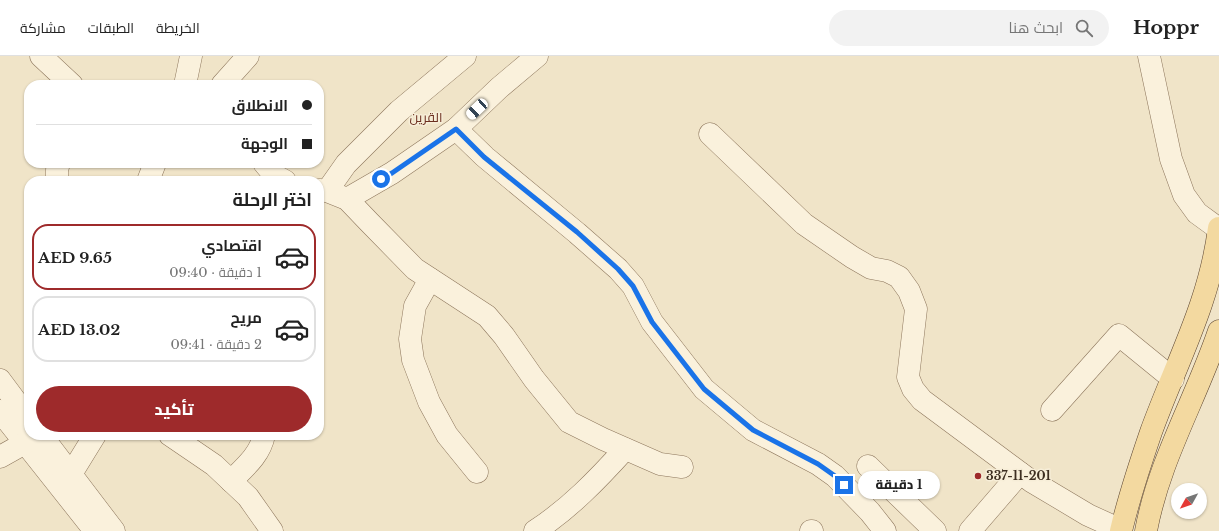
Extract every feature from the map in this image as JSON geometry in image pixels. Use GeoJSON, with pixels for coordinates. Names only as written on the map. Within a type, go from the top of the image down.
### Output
{"type":"FeatureCollection","features":[{"type":"Feature","properties":{"kind":"main road"},"geometry":{"type":"LineString","coordinates":[[1121,531],[1127,506],[1152,432],[1188,341],[1209,280],[1219,228]]}},
{"type":"Feature","properties":{"kind":"main road"},"geometry":{"type":"LineString","coordinates":[[1146,531],[1150,511],[1172,442],[1210,357],[1219,331]]}},
{"type":"Feature","properties":{"kind":"street"},"geometry":{"type":"LineString","coordinates":[[41,56],[67,80]]}},
{"type":"Feature","properties":{"kind":"street"},"geometry":{"type":"LineString","coordinates":[[186,80],[191,56]]}},
{"type":"Feature","properties":{"kind":"street"},"geometry":{"type":"LineString","coordinates":[[226,80],[248,56]]}},
{"type":"Feature","properties":{"kind":"street"},"geometry":{"type":"LineString","coordinates":[[324,189],[346,164],[399,111],[464,56]]}},
{"type":"Feature","properties":{"kind":"street"},"geometry":{"type":"LineString","coordinates":[[347,199],[392,173],[456,129],[499,88],[537,56]]}},
{"type":"Feature","properties":{"kind":"street"},"geometry":{"type":"LineString","coordinates":[[1149,56],[1172,159],[1184,195],[1197,213],[1219,228]]}},
{"type":"Feature","properties":{"kind":"street"},"geometry":{"type":"LineString","coordinates":[[456,129],[484,157],[577,232],[618,269],[633,286],[652,322],[704,389],[753,430],[812,461],[835,476],[870,512],[885,531]]}},
{"type":"Feature","properties":{"kind":"street"},"geometry":{"type":"LineString","coordinates":[[710,134],[804,224],[852,257],[871,268],[887,271],[899,277],[909,291],[916,309],[908,377],[913,389],[922,400],[1031,481],[1088,515],[1121,531]]}},
{"type":"Feature","properties":{"kind":"street"},"geometry":{"type":"LineString","coordinates":[[268,168],[276,176]]}},
{"type":"Feature","properties":{"kind":"street"},"geometry":{"type":"LineString","coordinates":[[324,190],[347,199],[415,269],[487,316],[504,336],[534,379],[570,422],[603,439],[660,464],[682,467]]}},
{"type":"Feature","properties":{"kind":"street"},"geometry":{"type":"LineString","coordinates":[[430,279],[415,306],[410,339],[413,360],[429,402],[448,435],[477,472]]}},
{"type":"Feature","properties":{"kind":"street"},"geometry":{"type":"LineString","coordinates":[[1052,410],[1119,335],[1173,378]]}},
{"type":"Feature","properties":{"kind":"street"},"geometry":{"type":"LineString","coordinates":[[0,380],[24,412]]}},
{"type":"Feature","properties":{"kind":"street"},"geometry":{"type":"LineString","coordinates":[[0,411],[24,431]]}},
{"type":"Feature","properties":{"kind":"street"},"geometry":{"type":"LineString","coordinates":[[0,457],[31,440]]}},
{"type":"Feature","properties":{"kind":"street"},"geometry":{"type":"LineString","coordinates":[[34,440],[64,479],[114,531]]}},
{"type":"Feature","properties":{"kind":"street"},"geometry":{"type":"LineString","coordinates":[[64,479],[91,440]]}},
{"type":"Feature","properties":{"kind":"street"},"geometry":{"type":"LineString","coordinates":[[177,440],[214,465],[248,497],[272,531]]}},
{"type":"Feature","properties":{"kind":"street"},"geometry":{"type":"LineString","coordinates":[[231,481],[253,460],[263,440]]}},
{"type":"Feature","properties":{"kind":"street"},"geometry":{"type":"LineString","coordinates":[[535,531],[573,503],[625,449]]}},
{"type":"Feature","properties":{"kind":"street"},"geometry":{"type":"LineString","coordinates":[[868,466],[935,531]]}},
{"type":"Feature","properties":{"kind":"street"},"geometry":{"type":"LineString","coordinates":[[970,531],[1020,473]]}},
{"type":"Feature","properties":{"kind":"street"},"geometry":{"type":"LineString","coordinates":[[64,479],[95,531]]}},
{"type":"Feature","properties":{"kind":"place","name":"337-11-201"},"geometry":{"type":"Point","coordinates":[978,476]}},
{"type":"Feature","properties":{"kind":"district","name":"القرين"},"geometry":{"type":"Point","coordinates":[426,117]}},
{"type":"Feature","properties":{"kind":"route"},"geometry":{"type":"LineString","coordinates":[[381,179],[456,129],[484,157],[577,232],[618,269],[633,286],[652,322],[704,389],[753,430],[775,443],[795,451],[818,464],[835,476],[844,485]]}}]}
